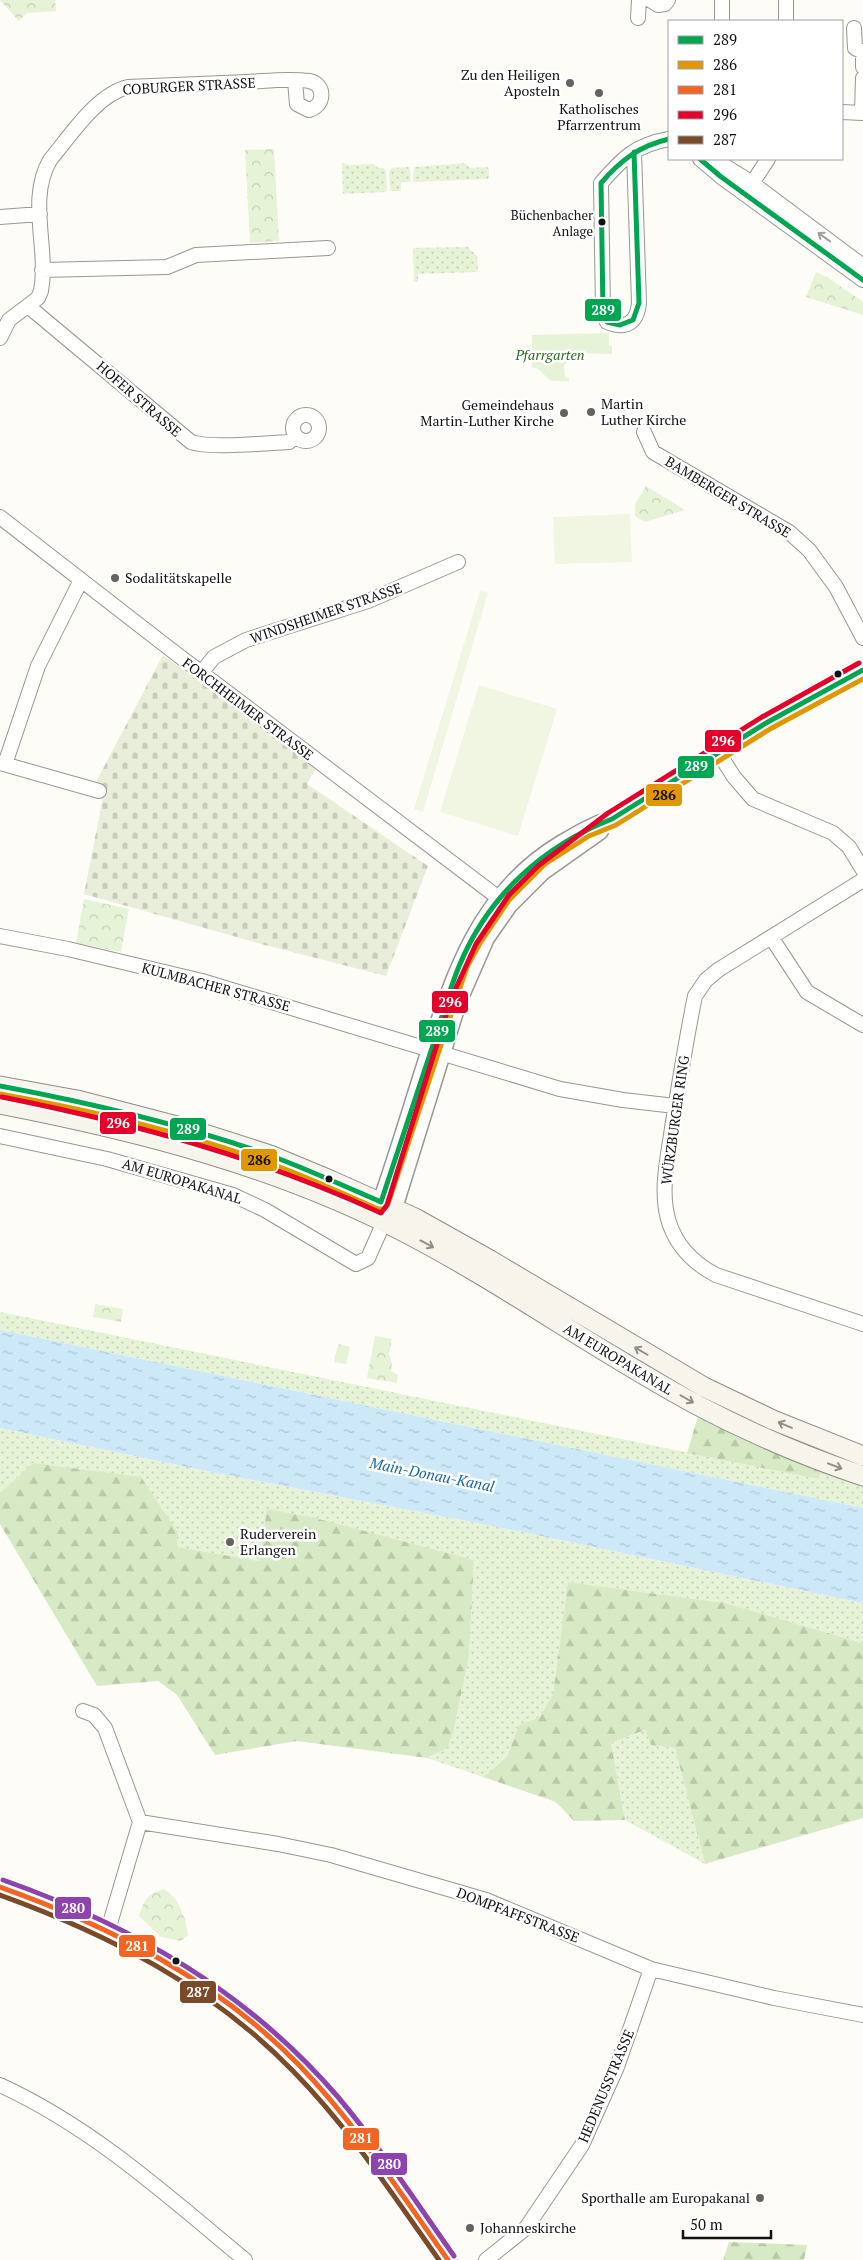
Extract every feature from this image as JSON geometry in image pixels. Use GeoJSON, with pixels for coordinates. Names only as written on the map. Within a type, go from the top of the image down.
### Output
{"type":"FeatureCollection","features":[{"type":"Feature","properties":{"kind":"main road","name":"AM EUROPAKANAL"},"geometry":{"type":"LineString","coordinates":[[0,1086],[77,1100],[192,1130],[270,1155],[490,1260],[704,1387],[774,1420],[863,1456]]}},
{"type":"Feature","properties":{"kind":"main road","name":"AM EUROPAKANAL"},"geometry":{"type":"LineString","coordinates":[[0,1104],[85,1121],[207,1153],[295,1184],[386,1211],[451,1258],[697,1405],[766,1438],[863,1476]]}},
{"type":"Feature","properties":{"kind":"street"},"geometry":{"type":"LineString","coordinates":[[638,18],[639,0]]}},
{"type":"Feature","properties":{"kind":"street"},"geometry":{"type":"LineString","coordinates":[[650,0],[658,6],[665,4],[668,0]]}},
{"type":"Feature","properties":{"kind":"street"},"geometry":{"type":"LineString","coordinates":[[722,0],[722,20]]}},
{"type":"Feature","properties":{"kind":"street"},"geometry":{"type":"LineString","coordinates":[[786,0],[786,20]]}},
{"type":"Feature","properties":{"kind":"street"},"geometry":{"type":"LineString","coordinates":[[854,28],[855,48],[863,54],[863,67]]}},
{"type":"Feature","properties":{"kind":"street"},"geometry":{"type":"LineString","coordinates":[[843,112],[862,113],[863,78]]}},
{"type":"Feature","properties":{"kind":"street","name":"COBURGER STRASSE"},"geometry":{"type":"LineString","coordinates":[[0,338],[10,320],[38,298],[41,291],[41,179],[50,160],[105,98],[116,90],[128,87],[295,81]]}},
{"type":"Feature","properties":{"kind":"street"},"geometry":{"type":"LineString","coordinates":[[634,152],[639,311],[634,321],[628,325],[620,326],[607,322],[603,311],[601,183],[634,152],[650,142],[668,139]]}},
{"type":"Feature","properties":{"kind":"street"},"geometry":{"type":"LineString","coordinates":[[701,160],[720,176],[749,188],[863,266]]}},
{"type":"Feature","properties":{"kind":"street"},"geometry":{"type":"LineString","coordinates":[[715,160],[863,280]]}},
{"type":"Feature","properties":{"kind":"street"},"geometry":{"type":"LineString","coordinates":[[749,188],[767,160]]}},
{"type":"Feature","properties":{"kind":"street"},"geometry":{"type":"LineString","coordinates":[[0,217],[40,214]]}},
{"type":"Feature","properties":{"kind":"street"},"geometry":{"type":"LineString","coordinates":[[42,270],[168,267],[196,255],[328,248]]}},
{"type":"Feature","properties":{"kind":"street","name":"HOFER STRASSE"},"geometry":{"type":"LineString","coordinates":[[28,306],[191,442],[202,445],[289,442],[295,436]]}},
{"type":"Feature","properties":{"kind":"street","name":"BAMBERGER STRASSE"},"geometry":{"type":"LineString","coordinates":[[644,432],[652,452],[789,532],[809,550],[836,587],[863,638]]}},
{"type":"Feature","properties":{"kind":"street","name":"FORCHHEIMER STRASSE"},"geometry":{"type":"LineString","coordinates":[[0,517],[201,673],[504,902]]}},
{"type":"Feature","properties":{"kind":"street","name":"WINDSHEIMER STRASSE"},"geometry":{"type":"LineString","coordinates":[[201,673],[214,657],[246,640],[368,601],[458,562]]}},
{"type":"Feature","properties":{"kind":"street"},"geometry":{"type":"LineString","coordinates":[[81,580],[38,666],[2,763],[99,791]]}},
{"type":"Feature","properties":{"kind":"street"},"geometry":{"type":"LineString","coordinates":[[386,1211],[436,1051],[460,964],[475,933],[504,902],[521,873],[546,853],[592,825],[612,819],[766,723],[863,670]]}},
{"type":"Feature","properties":{"kind":"street"},"geometry":{"type":"LineString","coordinates":[[718,752],[734,777],[753,799],[833,833],[849,847],[863,870]]}},
{"type":"Feature","properties":{"kind":"street","name":"WÜRZBURGER RING"},"geometry":{"type":"LineString","coordinates":[[863,880],[718,970],[706,980],[695,996],[664,1182],[664,1200],[668,1219],[675,1236],[689,1256],[702,1267],[716,1275],[863,1324]]}},
{"type":"Feature","properties":{"kind":"street","name":"KULMBACHER STRASSE"},"geometry":{"type":"LineString","coordinates":[[0,936],[68,949],[202,981],[560,1089],[624,1100],[676,1106]]}},
{"type":"Feature","properties":{"kind":"street"},"geometry":{"type":"LineString","coordinates":[[771,937],[806,992],[863,1025]]}},
{"type":"Feature","properties":{"kind":"street","name":"AM EUROPAKANAL"},"geometry":{"type":"LineString","coordinates":[[0,1136],[107,1159],[233,1195],[274,1214],[356,1264],[368,1258],[386,1211]]}},
{"type":"Feature","properties":{"kind":"street"},"geometry":{"type":"LineString","coordinates":[[83,1712],[94,1715],[106,1728],[140,1822],[108,1930]]}},
{"type":"Feature","properties":{"kind":"street","name":"DOMPFAFFSTRASSE"},"geometry":{"type":"LineString","coordinates":[[140,1822],[292,1846],[357,1862],[486,1900],[651,1969],[774,1998],[863,2015]]}},
{"type":"Feature","properties":{"kind":"street"},"geometry":{"type":"LineString","coordinates":[[0,1887],[57,1908],[108,1930],[171,1964],[206,1987],[255,2026],[298,2066],[352,2127],[448,2260]]}},
{"type":"Feature","properties":{"kind":"street","name":"HEDENUSSTRASSE"},"geometry":{"type":"LineString","coordinates":[[486,2260],[526,2228],[582,2145],[617,2067],[651,1969]]}},
{"type":"Feature","properties":{"kind":"street"},"geometry":{"type":"LineString","coordinates":[[0,2085],[51,2112],[126,2162],[245,2260]]}},
{"type":"Feature","properties":{"kind":"green space"},"geometry":{"type":"Polygon","coordinates":[[[0,0],[55,0],[56,11],[27,13],[19,21],[0,0]]]}},
{"type":"Feature","properties":{"kind":"green space"},"geometry":{"type":"Polygon","coordinates":[[[274,149],[279,241],[250,243],[245,150],[274,149]]]}},
{"type":"Feature","properties":{"kind":"green space"},"geometry":{"type":"Polygon","coordinates":[[[342,163],[349,165],[374,164],[378,168],[383,168],[386,171],[387,190],[385,192],[343,194],[342,163]]]}},
{"type":"Feature","properties":{"kind":"green space"},"geometry":{"type":"Polygon","coordinates":[[[465,163],[470,168],[487,167],[489,169],[488,179],[413,182],[414,167],[465,163]]]}},
{"type":"Feature","properties":{"kind":"green space"},"geometry":{"type":"Polygon","coordinates":[[[408,167],[410,169],[411,182],[401,182],[401,191],[390,191],[389,171],[392,168],[408,167]]]}},
{"type":"Feature","properties":{"kind":"green space"},"geometry":{"type":"Polygon","coordinates":[[[468,247],[477,256],[478,270],[476,272],[418,274],[418,282],[414,282],[413,248],[468,247]]]}},
{"type":"Feature","properties":{"kind":"green space"},"geometry":{"type":"Polygon","coordinates":[[[816,272],[827,277],[863,302],[863,315],[806,297],[816,272]]]}},
{"type":"Feature","properties":{"kind":"green space","name":"Pfarrgarten"},"geometry":{"type":"Polygon","coordinates":[[[609,333],[609,346],[612,346],[612,354],[568,353],[568,362],[564,365],[565,377],[569,378],[569,381],[551,381],[538,369],[532,367],[532,335],[609,333]]]}},
{"type":"Feature","properties":{"kind":"green space"},"geometry":{"type":"Polygon","coordinates":[[[646,486],[685,510],[645,522],[635,516],[635,504],[646,486]]]}},
{"type":"Feature","properties":{"kind":"green space"},"geometry":{"type":"Polygon","coordinates":[[[630,514],[632,562],[555,564],[553,517],[630,514]]]}},
{"type":"Feature","properties":{"kind":"green space"},"geometry":{"type":"Polygon","coordinates":[[[480,591],[488,593],[423,812],[414,809],[480,591]]]}},
{"type":"Feature","properties":{"kind":"green space"},"geometry":{"type":"Polygon","coordinates":[[[163,655],[316,768],[307,784],[428,866],[386,976],[265,945],[84,894],[105,787],[96,782],[163,655]]]}},
{"type":"Feature","properties":{"kind":"green space"},"geometry":{"type":"Polygon","coordinates":[[[479,685],[557,709],[518,836],[440,812],[479,685]]]}},
{"type":"Feature","properties":{"kind":"green space"},"geometry":{"type":"Polygon","coordinates":[[[84,899],[129,909],[121,952],[76,943],[84,899]]]}},
{"type":"Feature","properties":{"kind":"green space"},"geometry":{"type":"Polygon","coordinates":[[[95,1304],[123,1309],[121,1322],[93,1317],[95,1304]]]}},
{"type":"Feature","properties":{"kind":"green space"},"geometry":{"type":"Polygon","coordinates":[[[0,1312],[817,1479],[822,1468],[863,1465],[863,1508],[0,1330],[0,1312]]]}},
{"type":"Feature","properties":{"kind":"green space"},"geometry":{"type":"Polygon","coordinates":[[[375,1336],[392,1339],[389,1354],[392,1364],[391,1371],[398,1375],[397,1383],[367,1378],[375,1336]]]}},
{"type":"Feature","properties":{"kind":"green space"},"geometry":{"type":"Polygon","coordinates":[[[338,1344],[350,1347],[346,1364],[334,1362],[338,1344]]]}},
{"type":"Feature","properties":{"kind":"green space"},"geometry":{"type":"Polygon","coordinates":[[[699,1413],[822,1468],[818,1479],[687,1453],[699,1413]]]}},
{"type":"Feature","properties":{"kind":"green space"},"geometry":{"type":"Polygon","coordinates":[[[0,1428],[226,1475],[498,1527],[863,1603],[863,1643],[725,1603],[568,1582],[553,1694],[540,1717],[519,1725],[507,1757],[483,1777],[427,1758],[446,1748],[453,1733],[469,1656],[474,1560],[267,1509],[259,1561],[176,1547],[33,1463],[0,1493],[0,1428]]]}},
{"type":"Feature","properties":{"kind":"green space"},"geometry":{"type":"Polygon","coordinates":[[[33,1463],[141,1477],[178,1533],[177,1547],[259,1561],[267,1509],[315,1518],[474,1560],[469,1656],[453,1733],[447,1748],[427,1758],[297,1741],[215,1755],[177,1695],[158,1681],[97,1686],[0,1524],[0,1493],[33,1463]]]}},
{"type":"Feature","properties":{"kind":"green space"},"geometry":{"type":"Polygon","coordinates":[[[568,1582],[725,1603],[863,1643],[863,1818],[705,1864],[675,1748],[651,1745],[645,1730],[611,1743],[625,1820],[574,1821],[556,1802],[483,1777],[507,1757],[519,1725],[540,1717],[553,1694],[568,1582]]]}},
{"type":"Feature","properties":{"kind":"green space"},"geometry":{"type":"Polygon","coordinates":[[[646,1730],[651,1745],[675,1748],[705,1864],[625,1820],[611,1743],[646,1730]]]}},
{"type":"Feature","properties":{"kind":"green space"},"geometry":{"type":"Polygon","coordinates":[[[164,1889],[178,1903],[186,1922],[188,1935],[181,1941],[161,1937],[139,1916],[147,1898],[164,1889]]]}},
{"type":"Feature","properties":{"kind":"green space"},"geometry":{"type":"Polygon","coordinates":[[[729,2242],[807,2245],[804,2260],[723,2260],[729,2242]]]}},
{"type":"Feature","properties":{"kind":"water","name":"Main-Donau-Kanal"},"geometry":{"type":"Polygon","coordinates":[[[0,1330],[863,1508],[863,1603],[498,1527],[226,1475],[0,1428],[0,1330]]]}},
{"type":"Feature","properties":{"kind":"transit line","name":"289"},"geometry":{"type":"LineString","coordinates":[[634,153],[668,139]]}},
{"type":"Feature","properties":{"kind":"transit line","name":"289"},"geometry":{"type":"LineString","coordinates":[[634,153],[639,303],[633,320],[620,325],[607,322],[603,311],[601,183],[616,167],[634,153]]}},
{"type":"Feature","properties":{"kind":"transit line","name":"289"},"geometry":{"type":"LineString","coordinates":[[701,160],[720,176],[863,280]]}},
{"type":"Feature","properties":{"kind":"transit line","name":"296"},"geometry":{"type":"LineString","coordinates":[[2,1097],[99,1118],[194,1144],[289,1175],[381,1213],[387,1205],[451,999],[476,944],[509,895],[538,866],[608,813],[762,717],[859,663]]}},
{"type":"Feature","properties":{"kind":"transit line","name":"289"},"geometry":{"type":"LineString","coordinates":[[0,1086],[102,1107],[236,1144],[283,1160],[381,1202],[460,964],[486,916],[503,895],[521,876],[563,843],[612,819],[766,723],[863,670]]}},
{"type":"Feature","properties":{"kind":"transit line","name":"286"},"geometry":{"type":"LineString","coordinates":[[0,1094],[101,1114],[167,1131],[280,1167],[378,1209],[384,1209],[388,1204],[467,967],[480,943],[509,900],[545,864],[589,836],[616,825],[770,729],[863,679]]}},
{"type":"Feature","properties":{"kind":"transit line","name":"280"},"geometry":{"type":"LineString","coordinates":[[3,1880],[97,1918],[142,1941],[185,1966],[226,1994],[266,2025],[303,2059],[338,2097],[398,2175],[454,2256]]}},
{"type":"Feature","properties":{"kind":"transit line","name":"281"},"geometry":{"type":"LineString","coordinates":[[0,1887],[81,1919],[160,1959],[233,2007],[267,2035],[299,2065],[340,2111],[448,2260]]}},
{"type":"Feature","properties":{"kind":"transit line","name":"287"},"geometry":{"type":"LineString","coordinates":[[0,1895],[80,1927],[157,1966],[193,1989],[262,2041],[293,2071],[333,2115],[370,2162],[439,2260]]}},
{"type":"Feature","properties":{"kind":"place","name":"Zu den Heiligen Aposteln"},"geometry":{"type":"Point","coordinates":[570,83]}},
{"type":"Feature","properties":{"kind":"place","name":"Katholisches Pfarrzentrum"},"geometry":{"type":"Point","coordinates":[599,93]}},
{"type":"Feature","properties":{"kind":"place","name":"Büchenbacher Anlage"},"geometry":{"type":"Point","coordinates":[602,222]}},
{"type":"Feature","properties":{"kind":"place","name":"Martin Luther Kirche"},"geometry":{"type":"Point","coordinates":[591,412]}},
{"type":"Feature","properties":{"kind":"place","name":"Gemeindehaus Martin-Luther Kirche"},"geometry":{"type":"Point","coordinates":[564,413]}},
{"type":"Feature","properties":{"kind":"place","name":"Sodalitätskapelle"},"geometry":{"type":"Point","coordinates":[115,578]}},
{"type":"Feature","properties":{"kind":"place","name":"Ruderverein Erlangen"},"geometry":{"type":"Point","coordinates":[230,1542]}},
{"type":"Feature","properties":{"kind":"place","name":"Sporthalle am Europakanal"},"geometry":{"type":"Point","coordinates":[760,2198]}},
{"type":"Feature","properties":{"kind":"place","name":"Johanneskirche"},"geometry":{"type":"Point","coordinates":[470,2228]}}]}
